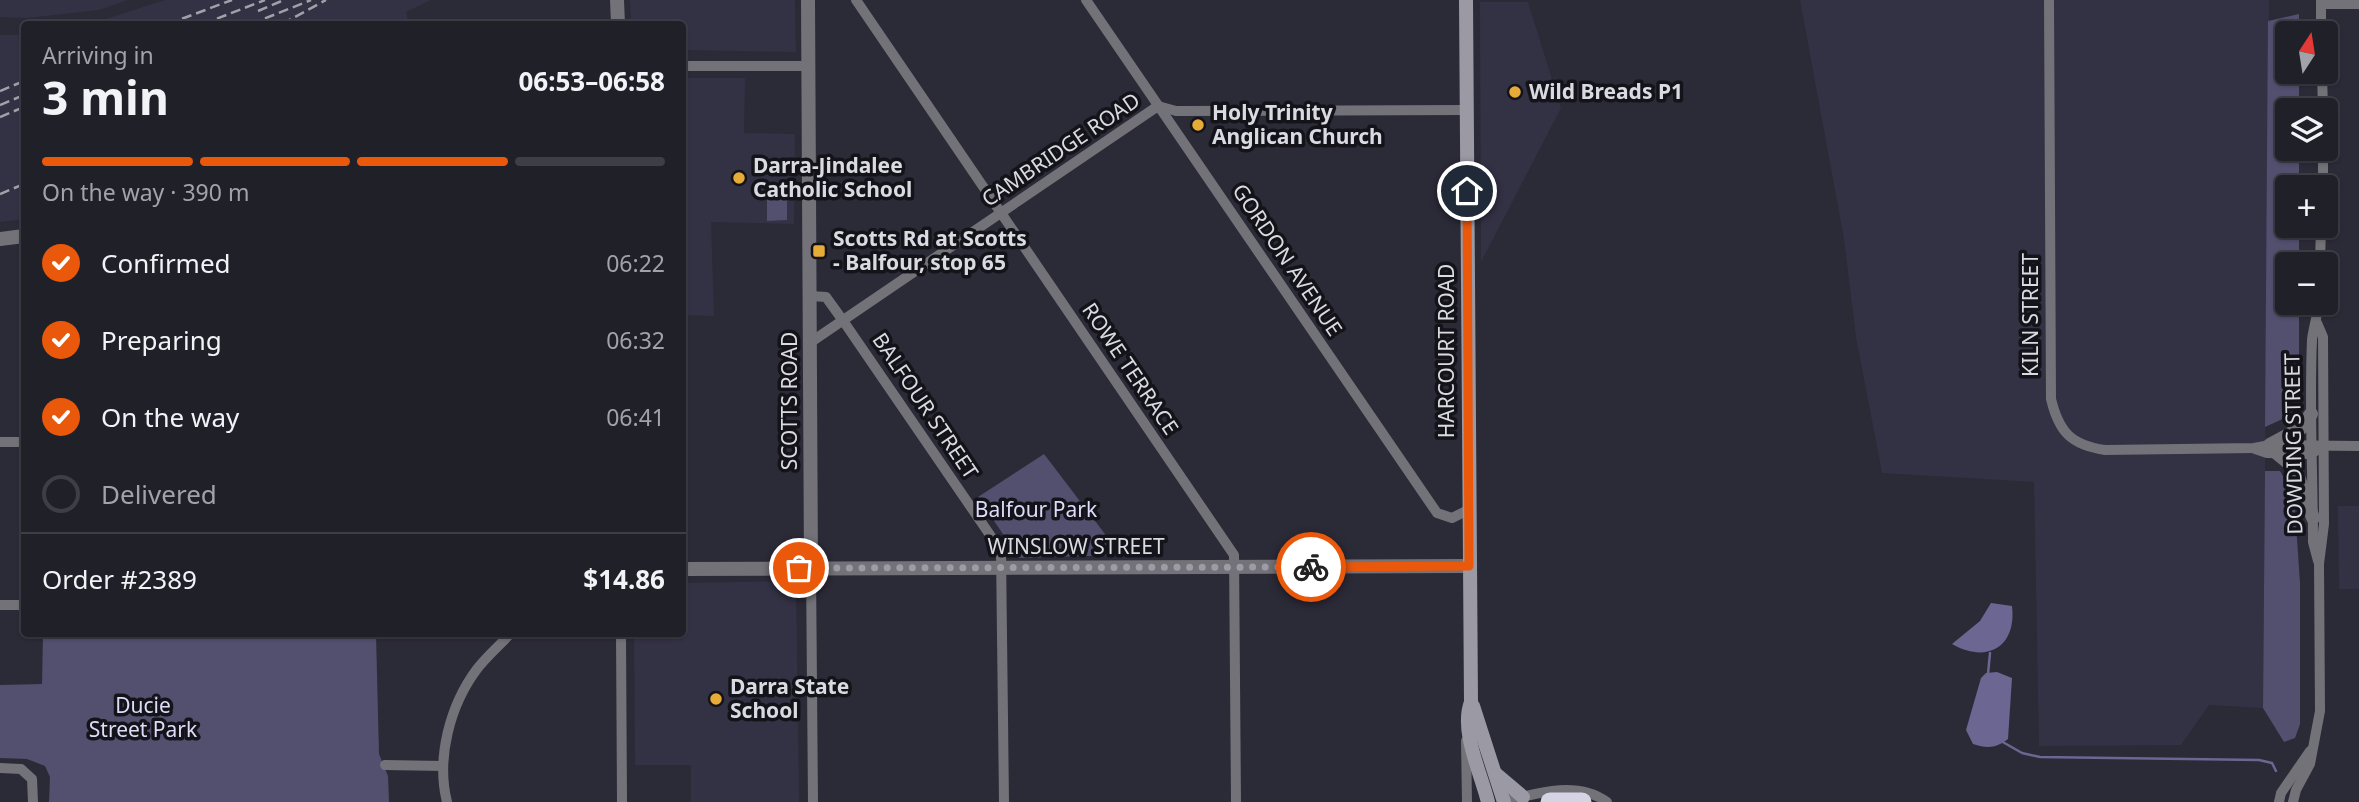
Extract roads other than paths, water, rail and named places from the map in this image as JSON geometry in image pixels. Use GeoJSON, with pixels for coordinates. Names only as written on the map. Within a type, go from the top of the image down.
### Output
{"type":"FeatureCollection","features":[{"type":"Feature","properties":{"kind":"highway"},"geometry":{"type":"LineString","coordinates":[[1549,802],[1582,802]]}},
{"type":"Feature","properties":{"kind":"main road","name":"HARCOURT ROAD"},"geometry":{"type":"LineString","coordinates":[[1466,0],[1471,702],[1504,802]]}},
{"type":"Feature","properties":{"kind":"main road","name":"HARCOURT ROAD"},"geometry":{"type":"LineString","coordinates":[[1471,702],[1468,710],[1469,728],[1489,802]]}},
{"type":"Feature","properties":{"kind":"main road"},"geometry":{"type":"LineString","coordinates":[[1495,774],[1523,797]]}},
{"type":"Feature","properties":{"kind":"street"},"geometry":{"type":"LineString","coordinates":[[617,0],[618,21]]}},
{"type":"Feature","properties":{"kind":"street","name":"SCOTTS ROAD"},"geometry":{"type":"LineString","coordinates":[[808,0],[813,802]]}},
{"type":"Feature","properties":{"kind":"street","name":"ROWE TERRACE"},"geometry":{"type":"LineString","coordinates":[[856,0],[1234,555],[1236,802]]}},
{"type":"Feature","properties":{"kind":"street","name":"GORDON AVENUE"},"geometry":{"type":"LineString","coordinates":[[1086,0],[1437,513],[1452,518],[1468,510]]}},
{"type":"Feature","properties":{"kind":"street","name":"KILN STREET"},"geometry":{"type":"LineString","coordinates":[[2049,0],[2051,399],[2056,421],[2067,435],[2088,447],[2105,450],[2359,446]]}},
{"type":"Feature","properties":{"kind":"street"},"geometry":{"type":"LineString","coordinates":[[2321,21],[2321,2],[2359,4]]}},
{"type":"Feature","properties":{"kind":"street"},"geometry":{"type":"LineString","coordinates":[[686,66],[809,66]]}},
{"type":"Feature","properties":{"kind":"street"},"geometry":{"type":"LineString","coordinates":[[1158,106],[1176,111],[1466,110]]}},
{"type":"Feature","properties":{"kind":"street","name":"CAMBRIDGE ROAD"},"geometry":{"type":"LineString","coordinates":[[811,342],[1158,106]]}},
{"type":"Feature","properties":{"kind":"street"},"geometry":{"type":"LineString","coordinates":[[0,239],[21,236]]}},
{"type":"Feature","properties":{"kind":"street","name":"BALFOUR STREET"},"geometry":{"type":"LineString","coordinates":[[811,296],[826,298],[844,321],[1000,551],[1004,802]]}},
{"type":"Feature","properties":{"kind":"street","name":"DOWDING STREET"},"geometry":{"type":"LineString","coordinates":[[2293,802],[2295,790],[2310,764],[2320,711],[2319,564],[2324,544],[2311,415],[2312,336],[2317,315]]}},
{"type":"Feature","properties":{"kind":"street","name":"DOWDING STREET"},"geometry":{"type":"LineString","coordinates":[[2317,323],[2323,337],[2313,517],[2313,542],[2319,564]]}},
{"type":"Feature","properties":{"kind":"street"},"geometry":{"type":"LineString","coordinates":[[2311,415],[2301,428],[2273,449],[2295,468],[2313,517]]}},
{"type":"Feature","properties":{"kind":"street"},"geometry":{"type":"LineString","coordinates":[[0,442],[21,442]]}},
{"type":"Feature","properties":{"kind":"street","name":"WINSLOW STREET"},"geometry":{"type":"LineString","coordinates":[[686,569],[1469,566]]}},
{"type":"Feature","properties":{"kind":"street"},"geometry":{"type":"LineString","coordinates":[[0,606],[21,606]]}},
{"type":"Feature","properties":{"kind":"street"},"geometry":{"type":"LineString","coordinates":[[447,802],[443,766],[446,742],[461,696],[477,669],[507,637]]}},
{"type":"Feature","properties":{"kind":"street"},"geometry":{"type":"LineString","coordinates":[[621,637],[622,802]]}},
{"type":"Feature","properties":{"kind":"street","name":"HARCOURT ROAD"},"geometry":{"type":"LineString","coordinates":[[1467,802],[1466,742],[1469,728]]}},
{"type":"Feature","properties":{"kind":"street","name":"DOWDING STREET"},"geometry":{"type":"LineString","coordinates":[[2279,802],[2281,793],[2312,748]]}},
{"type":"Feature","properties":{"kind":"street"},"geometry":{"type":"LineString","coordinates":[[385,765],[443,766]]}},
{"type":"Feature","properties":{"kind":"street"},"geometry":{"type":"LineString","coordinates":[[0,768],[21,769],[32,779],[33,802]]}},
{"type":"Feature","properties":{"kind":"street"},"geometry":{"type":"LineString","coordinates":[[1504,802],[1572,790],[1593,794],[1607,802]]}},
{"type":"Feature","properties":{"kind":"waterway"},"geometry":{"type":"LineString","coordinates":[[1988,674],[1990,653]]}},
{"type":"Feature","properties":{"kind":"waterway"},"geometry":{"type":"LineString","coordinates":[[2001,741],[2022,753],[2040,757],[2259,760],[2272,763],[2276,771]]}},
{"type":"Feature","properties":{"kind":"railway"},"geometry":{"type":"LineString","coordinates":[[176,21],[232,0]]}},
{"type":"Feature","properties":{"kind":"railway"},"geometry":{"type":"LineString","coordinates":[[211,21],[265,0]]}},
{"type":"Feature","properties":{"kind":"railway"},"geometry":{"type":"LineString","coordinates":[[258,11],[284,0]]}},
{"type":"Feature","properties":{"kind":"railway"},"geometry":{"type":"LineString","coordinates":[[258,21],[311,0]]}},
{"type":"Feature","properties":{"kind":"railway"},"geometry":{"type":"LineString","coordinates":[[288,21],[326,0]]}},
{"type":"Feature","properties":{"kind":"railway"},"geometry":{"type":"LineString","coordinates":[[0,91],[21,82]]}},
{"type":"Feature","properties":{"kind":"railway"},"geometry":{"type":"LineString","coordinates":[[0,105],[21,96]]}},
{"type":"Feature","properties":{"kind":"railway"},"geometry":{"type":"LineString","coordinates":[[0,117],[21,108]]}},
{"type":"Feature","properties":{"kind":"railway"},"geometry":{"type":"LineString","coordinates":[[0,194],[21,185]]}},
{"type":"Feature","properties":{"kind":"place","name":"Wild Breads P1"},"geometry":{"type":"Point","coordinates":[1515,92]}},
{"type":"Feature","properties":{"kind":"place","name":"Holy Trinity Anglican Church"},"geometry":{"type":"Point","coordinates":[1198,125]}},
{"type":"Feature","properties":{"kind":"place","name":"Darra-Jindalee Catholic School"},"geometry":{"type":"Point","coordinates":[739,178]}},
{"type":"Feature","properties":{"kind":"place","name":"Scotts Rd at Scotts - Balfour, stop 65"},"geometry":{"type":"Point","coordinates":[819,251]}},
{"type":"Feature","properties":{"kind":"place","name":"Darra State School"},"geometry":{"type":"Point","coordinates":[716,699]}},
{"type":"Feature","properties":{"kind":"park label","name":"Balfour Park"},"geometry":{"type":"Point","coordinates":[1036,510]}},
{"type":"Feature","properties":{"kind":"park label","name":"Ducie Street Park"},"geometry":{"type":"Point","coordinates":[143,718]}}]}
